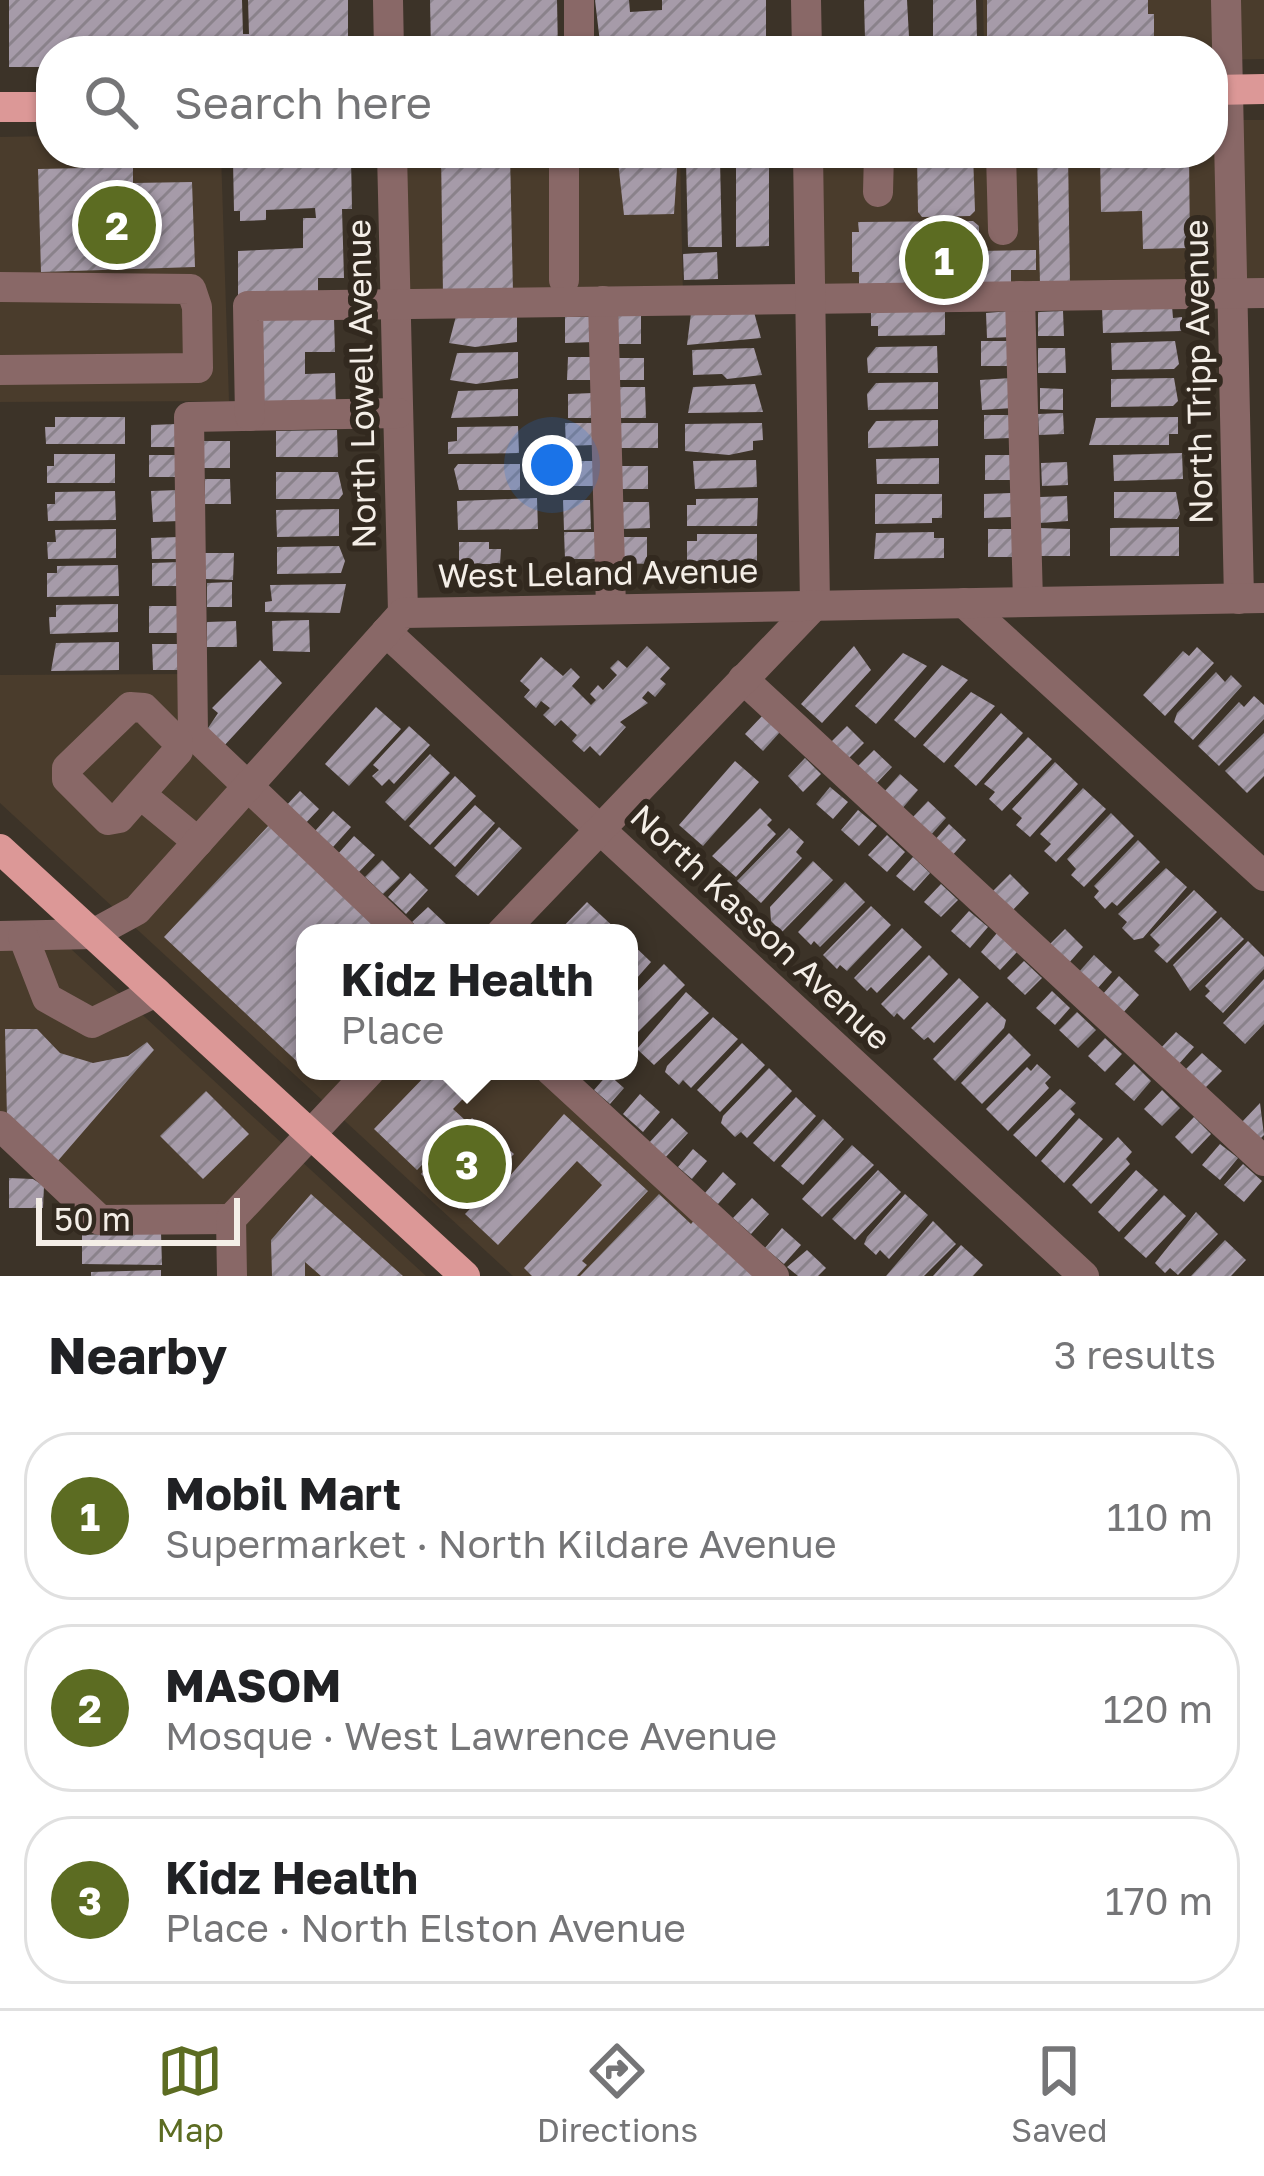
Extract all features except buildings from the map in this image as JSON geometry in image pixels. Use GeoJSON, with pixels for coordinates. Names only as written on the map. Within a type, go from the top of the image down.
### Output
{"type":"FeatureCollection","features":[{"type":"Feature","properties":{"kind":"main road"},"geometry":{"type":"LineString","coordinates":[[1228,89],[1264,89]]}},
{"type":"Feature","properties":{"kind":"main road"},"geometry":{"type":"LineString","coordinates":[[0,107],[36,106]]}},
{"type":"Feature","properties":{"kind":"main road"},"geometry":{"type":"LineString","coordinates":[[0,849],[465,1276]]}},
{"type":"Feature","properties":{"kind":"street"},"geometry":{"type":"LineString","coordinates":[[388,0],[389,36]]}},
{"type":"Feature","properties":{"kind":"street"},"geometry":{"type":"LineString","coordinates":[[579,0],[579,36]]}},
{"type":"Feature","properties":{"kind":"street"},"geometry":{"type":"LineString","coordinates":[[806,0],[807,36]]}},
{"type":"Feature","properties":{"kind":"street","name":"North Tripp Avenue"},"geometry":{"type":"LineString","coordinates":[[1224,36],[1226,0]]}},
{"type":"Feature","properties":{"kind":"street","name":"North Lowell Avenue"},"geometry":{"type":"LineString","coordinates":[[392,168],[398,413],[394,622]]}},
{"type":"Feature","properties":{"kind":"street"},"geometry":{"type":"LineString","coordinates":[[564,168],[565,280]]}},
{"type":"Feature","properties":{"kind":"street"},"geometry":{"type":"LineString","coordinates":[[509,924],[815,605],[808,168]]}},
{"type":"Feature","properties":{"kind":"street"},"geometry":{"type":"LineString","coordinates":[[878,192],[879,168]]}},
{"type":"Feature","properties":{"kind":"street"},"geometry":{"type":"LineString","coordinates":[[1002,168],[1004,230]]}},
{"type":"Feature","properties":{"kind":"street","name":"North Tripp Avenue"},"geometry":{"type":"LineString","coordinates":[[1225,168],[1251,598]]}},
{"type":"Feature","properties":{"kind":"street"},"geometry":{"type":"LineString","coordinates":[[0,287],[191,289],[197,307],[198,368],[0,370]]}},
{"type":"Feature","properties":{"kind":"street"},"geometry":{"type":"LineString","coordinates":[[250,416],[248,306],[1264,292]]}},
{"type":"Feature","properties":{"kind":"street"},"geometry":{"type":"LineString","coordinates":[[1020,296],[1028,602]]}},
{"type":"Feature","properties":{"kind":"street"},"geometry":{"type":"LineString","coordinates":[[603,301],[611,609]]}},
{"type":"Feature","properties":{"kind":"street"},"geometry":{"type":"LineString","coordinates":[[392,924],[193,734],[189,417],[398,413]]}},
{"type":"Feature","properties":{"kind":"street","name":"West Leland Avenue"},"geometry":{"type":"LineString","coordinates":[[394,622],[611,609],[1251,598]]}},
{"type":"Feature","properties":{"kind":"street"},"geometry":{"type":"LineString","coordinates":[[964,603],[1264,876]]}},
{"type":"Feature","properties":{"kind":"street"},"geometry":{"type":"LineString","coordinates":[[156,992],[92,1023],[47,998],[11,936],[93,934],[137,910],[394,622]]}},
{"type":"Feature","properties":{"kind":"street","name":"North Kasson Avenue"},"geometry":{"type":"LineString","coordinates":[[394,622],[601,827],[1084,1276]]}},
{"type":"Feature","properties":{"kind":"street"},"geometry":{"type":"LineString","coordinates":[[743,679],[1264,1161]]}},
{"type":"Feature","properties":{"kind":"street"},"geometry":{"type":"LineString","coordinates":[[140,794],[197,842]]}},
{"type":"Feature","properties":{"kind":"street"},"geometry":{"type":"LineString","coordinates":[[232,1276],[232,1219],[361,1080]]}},
{"type":"Feature","properties":{"kind":"street"},"geometry":{"type":"LineString","coordinates":[[561,1080],[774,1276]]}},
{"type":"Feature","properties":{"kind":"street"},"geometry":{"type":"LineString","coordinates":[[7,1140],[100,1220],[232,1219]]}},
{"type":"Feature","properties":{"kind":"shaded area"},"geometry":{"type":"Polygon","coordinates":[[[983,0],[1264,0],[1264,59],[1228,60],[1228,36],[984,36],[983,0]]]}},
{"type":"Feature","properties":{"kind":"shaded area"},"geometry":{"type":"Polygon","coordinates":[[[1228,120],[1264,120],[1264,287],[814,293],[812,168],[1228,168],[1228,120]]]}},
{"type":"Feature","properties":{"kind":"shaded area"},"geometry":{"type":"Polygon","coordinates":[[[36,136],[36,168],[221,168],[229,401],[0,402],[0,137],[36,136]]]}},
{"type":"Feature","properties":{"kind":"shaded area"},"geometry":{"type":"Polygon","coordinates":[[[395,168],[680,168],[683,296],[398,301],[395,168]]]}},
{"type":"Feature","properties":{"kind":"shaded area"},"geometry":{"type":"Polygon","coordinates":[[[185,674],[187,729],[398,924],[296,924],[296,1076],[0,803],[0,675],[185,674]]]}},
{"type":"Feature","properties":{"kind":"shaded area"},"geometry":{"type":"Polygon","coordinates":[[[58,937],[426,1276],[238,1276],[237,1216],[103,1218],[0,1120],[0,940],[58,937]]]}},
{"type":"Feature","properties":{"kind":"shaded area"},"geometry":{"type":"Polygon","coordinates":[[[300,1080],[568,1080],[780,1276],[513,1276],[300,1080]]]}},
{"type":"Feature","properties":{"kind":"place","name":"MASOM"},"geometry":{"type":"Point","coordinates":[117,225]}},
{"type":"Feature","properties":{"kind":"place","name":"Mobil Mart"},"geometry":{"type":"Point","coordinates":[944,260]}},
{"type":"Feature","properties":{"kind":"place","name":"Kidz Health"},"geometry":{"type":"Point","coordinates":[467,1164]}}]}
